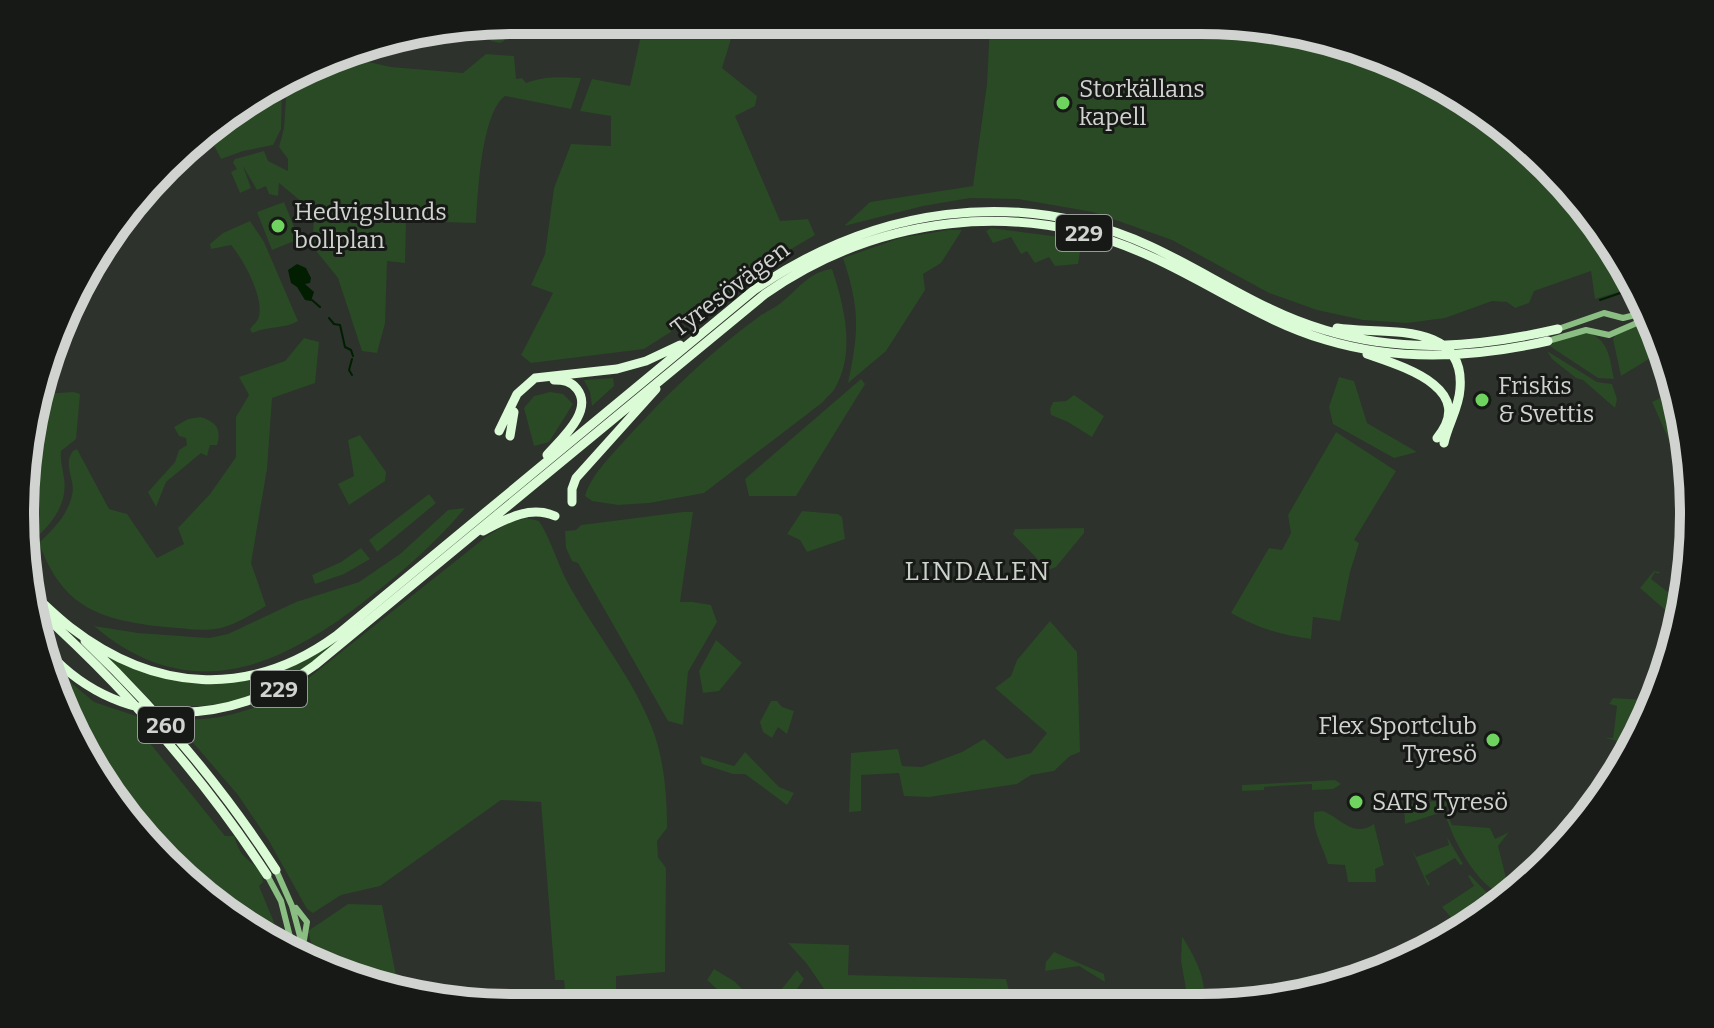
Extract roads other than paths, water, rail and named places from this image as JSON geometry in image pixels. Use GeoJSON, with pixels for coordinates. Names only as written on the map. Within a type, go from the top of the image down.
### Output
{"type":"FeatureCollection","features":[{"type":"Feature","properties":{"kind":"highway","name":"Tyresövägen"},"geometry":{"type":"LineString","coordinates":[[42,602],[71,628],[132,663],[160,674],[215,681],[266,673],[296,661],[336,636],[774,276],[827,247],[903,221],[982,212],[1051,216],[1127,237],[1295,320],[1348,337],[1416,346],[1478,345],[1558,329]]}},
{"type":"Feature","properties":{"kind":"highway","name":"Tyresövägen"},"geometry":{"type":"LineString","coordinates":[[57,660],[85,683],[124,702],[162,711],[189,713],[218,710],[256,700],[280,688],[315,665],[765,294],[828,256],[897,232],[967,221],[1050,225],[1122,244],[1255,312],[1342,345],[1436,356],[1480,354],[1548,341]]}},
{"type":"Feature","properties":{"kind":"highway"},"geometry":{"type":"LineString","coordinates":[[1295,320],[1359,332],[1408,333],[1429,337],[1445,346],[1459,367],[1460,387],[1440,440],[1447,413],[1446,402],[1439,389],[1422,376],[1342,345]]}},
{"type":"Feature","properties":{"kind":"highway"},"geometry":{"type":"LineString","coordinates":[[499,431],[517,394],[535,378],[604,372],[630,366],[661,355],[698,336]]}},
{"type":"Feature","properties":{"kind":"highway"},"geometry":{"type":"LineString","coordinates":[[572,502],[576,478],[677,365]]}},
{"type":"Feature","properties":{"kind":"highway"},"geometry":{"type":"LineString","coordinates":[[510,436],[515,408],[532,387],[549,380],[563,380],[573,384],[579,392],[582,406],[579,417],[529,476]]}},
{"type":"Feature","properties":{"kind":"highway"},"geometry":{"type":"LineString","coordinates":[[468,538],[525,513],[541,512],[555,516]]}},
{"type":"Feature","properties":{"kind":"highway","name":"260"},"geometry":{"type":"LineString","coordinates":[[45,616],[107,675],[167,739],[272,873]]}},
{"type":"Feature","properties":{"kind":"highway","name":"260"},"geometry":{"type":"LineString","coordinates":[[71,628],[134,690],[185,748],[237,813],[272,873]]}},
{"type":"Feature","properties":{"kind":"main road","name":"Tyresövägen"},"geometry":{"type":"LineString","coordinates":[[1558,329],[1606,313],[1623,318],[1636,315]]}},
{"type":"Feature","properties":{"kind":"main road"},"geometry":{"type":"LineString","coordinates":[[1595,330],[1594,322],[1598,315]]}},
{"type":"Feature","properties":{"kind":"main road"},"geometry":{"type":"LineString","coordinates":[[1614,317],[1617,325],[1615,331]]}},
{"type":"Feature","properties":{"kind":"main road","name":"Tyresövägen"},"geometry":{"type":"LineString","coordinates":[[1548,341],[1583,331],[1595,330],[1604,336],[1639,322]]}},
{"type":"Feature","properties":{"kind":"main road","name":"260"},"geometry":{"type":"LineString","coordinates":[[272,873],[285,887],[302,944]]}},
{"type":"Feature","properties":{"kind":"main road","name":"260"},"geometry":{"type":"LineString","coordinates":[[272,873],[290,938]]}},
{"type":"Feature","properties":{"kind":"main road"},"geometry":{"type":"LineString","coordinates":[[285,887],[299,914],[307,922]]}},
{"type":"Feature","properties":{"kind":"main road"},"geometry":{"type":"LineString","coordinates":[[281,901],[291,920],[297,924],[307,922]]}},
{"type":"Feature","properties":{"kind":"main road"},"geometry":{"type":"LineString","coordinates":[[305,945],[307,922]]}},
{"type":"Feature","properties":{"kind":"waterway"},"geometry":{"type":"LineString","coordinates":[[1600,300],[1625,292]]}},
{"type":"Feature","properties":{"kind":"waterway"},"geometry":{"type":"LineString","coordinates":[[312,300],[320,307]]}},
{"type":"Feature","properties":{"kind":"waterway"},"geometry":{"type":"LineString","coordinates":[[329,318],[340,325],[345,347],[351,350],[353,356]]}},
{"type":"Feature","properties":{"kind":"waterway"},"geometry":{"type":"LineString","coordinates":[[352,359],[349,370],[352,375]]}},
{"type":"Feature","properties":{"kind":"place","name":"Storkällans kapell"},"geometry":{"type":"Point","coordinates":[1063,103]}},
{"type":"Feature","properties":{"kind":"place","name":"Hedvigslunds bollplan"},"geometry":{"type":"Point","coordinates":[278,226]}},
{"type":"Feature","properties":{"kind":"place","name":"Friskis & Svettis"},"geometry":{"type":"Point","coordinates":[1482,400]}},
{"type":"Feature","properties":{"kind":"place","name":"Flex Sportclub Tyresö"},"geometry":{"type":"Point","coordinates":[1493,740]}},
{"type":"Feature","properties":{"kind":"place","name":"SATS Tyresö"},"geometry":{"type":"Point","coordinates":[1356,802]}},
{"type":"Feature","properties":{"kind":"district","name":"LINDALEN"},"geometry":{"type":"Point","coordinates":[978,571]}}]}
